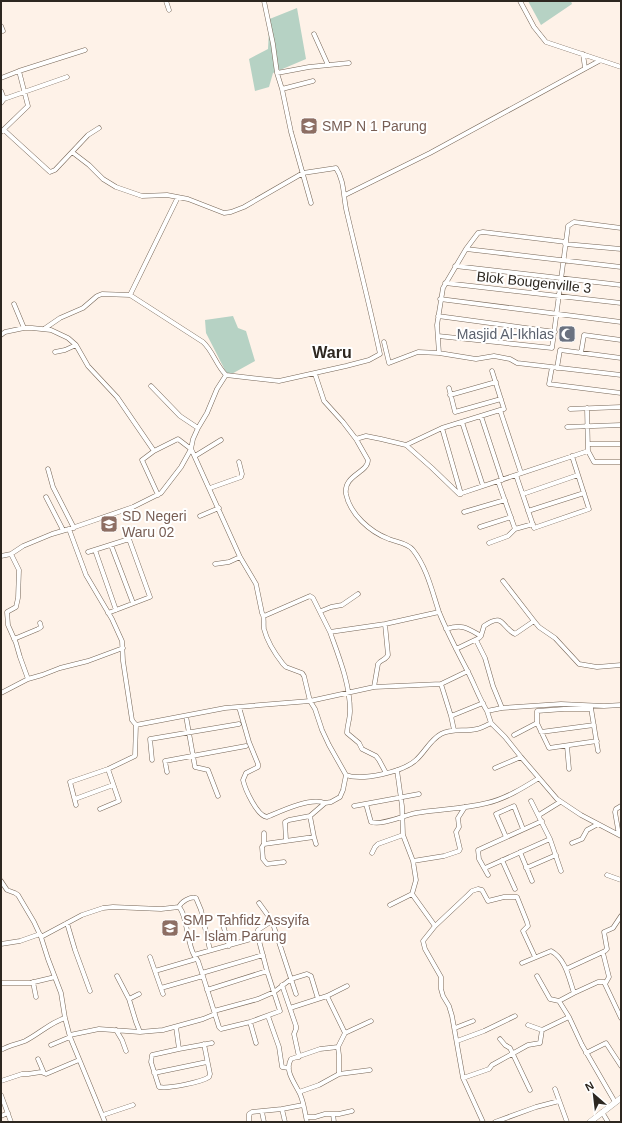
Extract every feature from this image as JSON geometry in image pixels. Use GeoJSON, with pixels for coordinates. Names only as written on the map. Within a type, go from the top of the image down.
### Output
{"type":"FeatureCollection","features":[{"type":"Feature","properties":{"kind":"street"},"geometry":{"type":"LineString","coordinates":[[166,1],[169,10]]}},
{"type":"Feature","properties":{"kind":"street"},"geometry":{"type":"LineString","coordinates":[[264,1],[274,44],[277,73],[282,89],[288,120],[311,203]]}},
{"type":"Feature","properties":{"kind":"street"},"geometry":{"type":"LineString","coordinates":[[520,1],[534,27],[546,42],[599,61],[621,67]]}},
{"type":"Feature","properties":{"kind":"street"},"geometry":{"type":"LineString","coordinates":[[1,26],[3,31]]}},
{"type":"Feature","properties":{"kind":"street"},"geometry":{"type":"LineString","coordinates":[[314,34],[328,65]]}},
{"type":"Feature","properties":{"kind":"street"},"geometry":{"type":"LineString","coordinates":[[1,78],[85,50]]}},
{"type":"Feature","properties":{"kind":"street"},"geometry":{"type":"LineString","coordinates":[[583,54],[585,68]]}},
{"type":"Feature","properties":{"kind":"street"},"geometry":{"type":"LineString","coordinates":[[345,195],[430,153],[599,61]]}},
{"type":"Feature","properties":{"kind":"street"},"geometry":{"type":"LineString","coordinates":[[277,73],[349,63]]}},
{"type":"Feature","properties":{"kind":"street"},"geometry":{"type":"LineString","coordinates":[[19,71],[28,106],[2,131],[50,172],[55,170],[88,135],[99,128]]}},
{"type":"Feature","properties":{"kind":"street"},"geometry":{"type":"LineString","coordinates":[[1,103],[4,99],[24,91],[67,77]]}},
{"type":"Feature","properties":{"kind":"street"},"geometry":{"type":"LineString","coordinates":[[282,89],[313,81]]}},
{"type":"Feature","properties":{"kind":"street"},"geometry":{"type":"LineString","coordinates":[[1,91],[4,99]]}},
{"type":"Feature","properties":{"kind":"street"},"geometry":{"type":"LineString","coordinates":[[44,329],[60,318],[83,308],[102,294],[130,294],[203,342],[210,348],[215,360],[226,375],[279,381],[311,373],[315,374],[369,360],[380,354],[346,210],[345,195],[336,168],[303,173],[244,207],[224,213],[188,199],[167,195],[142,196],[116,187],[102,179],[89,165],[72,152]]}},
{"type":"Feature","properties":{"kind":"street"},"geometry":{"type":"LineString","coordinates":[[130,294],[178,197]]}},
{"type":"Feature","properties":{"kind":"street"},"geometry":{"type":"LineString","coordinates":[[438,336],[552,348],[568,226],[572,222],[621,228]]}},
{"type":"Feature","properties":{"kind":"street"},"geometry":{"type":"LineString","coordinates":[[439,353],[438,316],[444,284],[476,234],[480,232],[621,249]]}},
{"type":"Feature","properties":{"kind":"street"},"geometry":{"type":"LineString","coordinates":[[466,249],[621,267]]}},
{"type":"Feature","properties":{"kind":"street"},"geometry":{"type":"LineString","coordinates":[[455,266],[621,285]]}},
{"type":"Feature","properties":{"kind":"street","name":"Blok Bougenville 3"},"geometry":{"type":"LineString","coordinates":[[444,284],[621,303]]}},
{"type":"Feature","properties":{"kind":"street"},"geometry":{"type":"LineString","coordinates":[[440,299],[621,322]]}},
{"type":"Feature","properties":{"kind":"street"},"geometry":{"type":"LineString","coordinates":[[14,304],[24,328]]}},
{"type":"Feature","properties":{"kind":"street"},"geometry":{"type":"LineString","coordinates":[[438,316],[555,332]]}},
{"type":"Feature","properties":{"kind":"street"},"geometry":{"type":"LineString","coordinates":[[1,335],[5,332],[24,328],[56,331],[68,338],[76,345],[88,366],[117,397],[154,451]]}},
{"type":"Feature","properties":{"kind":"street"},"geometry":{"type":"LineString","coordinates":[[580,353],[584,336],[621,340]]}},
{"type":"Feature","properties":{"kind":"street"},"geometry":{"type":"LineString","coordinates":[[384,342],[390,363],[418,352],[439,353],[476,358],[494,356],[510,359],[517,363],[621,375]]}},
{"type":"Feature","properties":{"kind":"street"},"geometry":{"type":"LineString","coordinates":[[54,352],[65,350],[76,345]]}},
{"type":"Feature","properties":{"kind":"street"},"geometry":{"type":"LineString","coordinates":[[557,368],[560,350],[621,358]]}},
{"type":"Feature","properties":{"kind":"street"},"geometry":{"type":"LineString","coordinates":[[552,367],[550,384],[621,393]]}},
{"type":"Feature","properties":{"kind":"street"},"geometry":{"type":"LineString","coordinates":[[406,445],[442,428],[504,409],[492,371]]}},
{"type":"Feature","properties":{"kind":"street"},"geometry":{"type":"LineString","coordinates":[[315,374],[324,401],[344,422],[356,439],[368,462],[349,481],[346,490],[348,499],[356,512],[372,531],[409,547],[414,551],[428,577],[446,629],[468,671],[491,723],[505,737],[520,757],[560,802],[620,836]]}},
{"type":"Feature","properties":{"kind":"street"},"geometry":{"type":"LineString","coordinates":[[1,555],[11,554],[29,543],[63,530],[119,513],[158,495],[164,490],[191,449],[193,439],[198,428],[207,413],[217,389],[226,375]]}},
{"type":"Feature","properties":{"kind":"street"},"geometry":{"type":"LineString","coordinates":[[450,395],[496,382]]}},
{"type":"Feature","properties":{"kind":"street"},"geometry":{"type":"LineString","coordinates":[[151,386],[180,416],[198,428]]}},
{"type":"Feature","properties":{"kind":"street"},"geometry":{"type":"LineString","coordinates":[[449,388],[456,412],[501,399]]}},
{"type":"Feature","properties":{"kind":"street"},"geometry":{"type":"LineString","coordinates":[[570,409],[621,407]]}},
{"type":"Feature","properties":{"kind":"street"},"geometry":{"type":"LineString","coordinates":[[587,408],[588,451],[594,462],[621,462]]}},
{"type":"Feature","properties":{"kind":"street"},"geometry":{"type":"LineString","coordinates":[[500,410],[519,474],[522,494],[534,528],[589,509],[572,456]]}},
{"type":"Feature","properties":{"kind":"street"},"geometry":{"type":"LineString","coordinates":[[481,416],[505,500],[515,529]]}},
{"type":"Feature","properties":{"kind":"street"},"geometry":{"type":"LineString","coordinates":[[462,422],[483,486]]}},
{"type":"Feature","properties":{"kind":"street"},"geometry":{"type":"LineString","coordinates":[[567,427],[621,425]]}},
{"type":"Feature","properties":{"kind":"street"},"geometry":{"type":"LineString","coordinates":[[442,428],[461,494]]}},
{"type":"Feature","properties":{"kind":"street"},"geometry":{"type":"LineString","coordinates":[[356,439],[366,436],[382,438],[406,445],[459,494],[588,451]]}},
{"type":"Feature","properties":{"kind":"street"},"geometry":{"type":"LineString","coordinates":[[158,495],[142,460],[154,451],[177,438],[191,449],[195,456],[240,557],[256,584],[262,613],[264,616],[264,630],[268,639],[283,664],[304,676],[310,701],[315,709],[329,744],[346,775],[341,795],[334,800],[325,803],[310,816],[285,822],[286,840]]}},
{"type":"Feature","properties":{"kind":"street"},"geometry":{"type":"LineString","coordinates":[[195,456],[213,446],[220,440]]}},
{"type":"Feature","properties":{"kind":"street"},"geometry":{"type":"LineString","coordinates":[[588,444],[621,444]]}},
{"type":"Feature","properties":{"kind":"street"},"geometry":{"type":"LineString","coordinates":[[210,488],[241,476],[242,474],[239,462]]}},
{"type":"Feature","properties":{"kind":"street"},"geometry":{"type":"LineString","coordinates":[[48,469],[53,487],[71,528],[86,575],[120,634],[132,720],[136,725],[135,756],[108,769],[70,782],[76,805]]}},
{"type":"Feature","properties":{"kind":"street"},"geometry":{"type":"LineString","coordinates":[[522,494],[578,475]]}},
{"type":"Feature","properties":{"kind":"street"},"geometry":{"type":"LineString","coordinates":[[528,511],[584,493]]}},
{"type":"Feature","properties":{"kind":"street"},"geometry":{"type":"LineString","coordinates":[[46,497],[63,530]]}},
{"type":"Feature","properties":{"kind":"street"},"geometry":{"type":"LineString","coordinates":[[464,512],[505,500]]}},
{"type":"Feature","properties":{"kind":"street"},"geometry":{"type":"LineString","coordinates":[[200,516],[219,508]]}},
{"type":"Feature","properties":{"kind":"street"},"geometry":{"type":"LineString","coordinates":[[480,527],[511,517]]}},
{"type":"Feature","properties":{"kind":"street"},"geometry":{"type":"LineString","coordinates":[[489,543],[508,536],[515,529],[532,524]]}},
{"type":"Feature","properties":{"kind":"street"},"geometry":{"type":"LineString","coordinates":[[88,552],[129,539],[150,597],[108,612]]}},
{"type":"Feature","properties":{"kind":"street"},"geometry":{"type":"LineString","coordinates":[[111,545],[133,603]]}},
{"type":"Feature","properties":{"kind":"street"},"geometry":{"type":"LineString","coordinates":[[95,550],[116,610]]}},
{"type":"Feature","properties":{"kind":"street"},"geometry":{"type":"LineString","coordinates":[[1,614],[16,607],[18,598],[19,570],[11,554]]}},
{"type":"Feature","properties":{"kind":"street"},"geometry":{"type":"LineString","coordinates":[[215,564],[229,562],[240,557]]}},
{"type":"Feature","properties":{"kind":"street"},"geometry":{"type":"LineString","coordinates":[[503,581],[539,627],[555,638],[579,664],[597,667],[621,665]]}},
{"type":"Feature","properties":{"kind":"street"},"geometry":{"type":"LineString","coordinates":[[321,611],[342,605],[358,594]]}},
{"type":"Feature","properties":{"kind":"street"},"geometry":{"type":"LineString","coordinates":[[264,616],[310,596],[313,598],[321,611],[340,659],[348,693],[350,715],[347,733],[359,743],[362,749],[376,756],[380,760],[386,773]]}},
{"type":"Feature","properties":{"kind":"street"},"geometry":{"type":"LineString","coordinates":[[7,612],[8,625],[28,680]]}},
{"type":"Feature","properties":{"kind":"street"},"geometry":{"type":"LineString","coordinates":[[330,632],[385,624],[439,612]]}},
{"type":"Feature","properties":{"kind":"street"},"geometry":{"type":"LineString","coordinates":[[456,649],[476,640],[481,636],[484,626],[496,620],[503,622],[511,632],[515,634],[534,621]]}},
{"type":"Feature","properties":{"kind":"street"},"geometry":{"type":"LineString","coordinates":[[14,639],[38,629],[41,627],[40,623]]}},
{"type":"Feature","properties":{"kind":"street"},"geometry":{"type":"LineString","coordinates":[[374,687],[379,661],[386,659],[388,656],[385,624]]}},
{"type":"Feature","properties":{"kind":"street"},"geometry":{"type":"LineString","coordinates":[[446,629],[462,626],[481,636]]}},
{"type":"Feature","properties":{"kind":"street"},"geometry":{"type":"LineString","coordinates":[[476,640],[502,708]]}},
{"type":"Feature","properties":{"kind":"street"},"geometry":{"type":"LineString","coordinates":[[1,693],[28,680],[60,668],[88,661],[123,648]]}},
{"type":"Feature","properties":{"kind":"street"},"geometry":{"type":"LineString","coordinates":[[136,725],[239,707],[310,701],[374,687],[441,684],[468,671]]}},
{"type":"Feature","properties":{"kind":"street"},"geometry":{"type":"LineString","coordinates":[[441,684],[454,730]]}},
{"type":"Feature","properties":{"kind":"street"},"geometry":{"type":"LineString","coordinates":[[451,716],[483,703]]}},
{"type":"Feature","properties":{"kind":"street"},"geometry":{"type":"LineString","coordinates":[[487,711],[502,708],[561,704],[591,707]]}},
{"type":"Feature","properties":{"kind":"street"},"geometry":{"type":"LineString","coordinates":[[597,741],[549,748],[537,723],[537,711],[621,705]]}},
{"type":"Feature","properties":{"kind":"street"},"geometry":{"type":"LineString","coordinates":[[239,707],[249,742],[258,764],[258,767],[246,773],[243,780],[248,794],[260,814],[263,817],[267,817],[303,804],[318,802],[325,803]]}},
{"type":"Feature","properties":{"kind":"street"},"geometry":{"type":"LineString","coordinates":[[591,707],[598,751]]}},
{"type":"Feature","properties":{"kind":"street"},"geometry":{"type":"LineString","coordinates":[[186,716],[195,766],[208,770],[218,796]]}},
{"type":"Feature","properties":{"kind":"street"},"geometry":{"type":"LineString","coordinates":[[346,775],[357,778],[397,770],[408,766],[417,760],[431,741],[440,734],[454,730],[478,729],[491,723]]}},
{"type":"Feature","properties":{"kind":"street"},"geometry":{"type":"LineString","coordinates":[[514,735],[537,723]]}},
{"type":"Feature","properties":{"kind":"street"},"geometry":{"type":"LineString","coordinates":[[152,760],[150,739],[239,724]]}},
{"type":"Feature","properties":{"kind":"street"},"geometry":{"type":"LineString","coordinates":[[541,732],[594,725]]}},
{"type":"Feature","properties":{"kind":"street"},"geometry":{"type":"LineString","coordinates":[[168,772],[165,761],[246,746]]}},
{"type":"Feature","properties":{"kind":"street"},"geometry":{"type":"LineString","coordinates":[[567,746],[569,769]]}},
{"type":"Feature","properties":{"kind":"street"},"geometry":{"type":"LineString","coordinates":[[495,768],[520,757]]}},
{"type":"Feature","properties":{"kind":"street"},"geometry":{"type":"LineString","coordinates":[[100,809],[119,802],[108,769]]}},
{"type":"Feature","properties":{"kind":"street"},"geometry":{"type":"LineString","coordinates":[[390,905],[412,894],[416,880],[413,861],[402,834],[403,817],[397,770]]}},
{"type":"Feature","properties":{"kind":"street"},"geometry":{"type":"LineString","coordinates":[[366,804],[371,821],[373,823],[380,822],[416,813],[486,804],[523,788],[539,778]]}},
{"type":"Feature","properties":{"kind":"street"},"geometry":{"type":"LineString","coordinates":[[75,799],[113,785]]}},
{"type":"Feature","properties":{"kind":"street"},"geometry":{"type":"LineString","coordinates":[[354,806],[419,794]]}},
{"type":"Feature","properties":{"kind":"street"},"geometry":{"type":"LineString","coordinates":[[531,801],[550,839],[561,871]]}},
{"type":"Feature","properties":{"kind":"street"},"geometry":{"type":"LineString","coordinates":[[539,815],[560,802]]}},
{"type":"Feature","properties":{"kind":"street"},"geometry":{"type":"LineString","coordinates":[[506,837],[496,814],[514,806],[524,829]]}},
{"type":"Feature","properties":{"kind":"street"},"geometry":{"type":"LineString","coordinates":[[620,836],[615,812],[616,809],[621,806]]}},
{"type":"Feature","properties":{"kind":"street"},"geometry":{"type":"LineString","coordinates":[[413,861],[444,856],[460,849],[456,832],[459,827],[458,818],[465,807]]}},
{"type":"Feature","properties":{"kind":"street"},"geometry":{"type":"LineString","coordinates":[[310,816],[316,844]]}},
{"type":"Feature","properties":{"kind":"street"},"geometry":{"type":"LineString","coordinates":[[488,875],[479,859],[478,850],[542,821]]}},
{"type":"Feature","properties":{"kind":"street"},"geometry":{"type":"LineString","coordinates":[[572,843],[582,839],[587,830],[598,824]]}},
{"type":"Feature","properties":{"kind":"street"},"geometry":{"type":"LineString","coordinates":[[264,833],[264,844],[261,848],[263,859],[266,863],[271,864],[284,862]]}},
{"type":"Feature","properties":{"kind":"street"},"geometry":{"type":"LineString","coordinates":[[372,853],[378,844],[402,834]]}},
{"type":"Feature","properties":{"kind":"street"},"geometry":{"type":"LineString","coordinates":[[264,844],[314,837]]}},
{"type":"Feature","properties":{"kind":"street"},"geometry":{"type":"LineString","coordinates":[[484,868],[550,839]]}},
{"type":"Feature","properties":{"kind":"street"},"geometry":{"type":"LineString","coordinates":[[520,852],[532,881]]}},
{"type":"Feature","properties":{"kind":"street"},"geometry":{"type":"LineString","coordinates":[[526,868],[556,856]]}},
{"type":"Feature","properties":{"kind":"street"},"geometry":{"type":"LineString","coordinates":[[502,860],[515,889]]}},
{"type":"Feature","properties":{"kind":"street"},"geometry":{"type":"LineString","coordinates":[[607,875],[621,880]]}},
{"type":"Feature","properties":{"kind":"street"},"geometry":{"type":"LineString","coordinates":[[1,881],[7,890],[18,895],[40,935],[63,999],[65,1018],[70,1036],[105,1122]]}},
{"type":"Feature","properties":{"kind":"street"},"geometry":{"type":"LineString","coordinates":[[483,1122],[463,1078],[455,1028],[449,1006],[442,996],[441,977],[423,943],[435,926],[478,889],[482,890],[487,900],[490,901],[514,896],[519,899],[527,922],[527,927],[523,931],[536,957]]}},
{"type":"Feature","properties":{"kind":"street"},"geometry":{"type":"LineString","coordinates":[[412,894],[435,926]]}},
{"type":"Feature","properties":{"kind":"street"},"geometry":{"type":"LineString","coordinates":[[1,944],[20,941],[40,935],[68,923],[82,915],[103,908],[161,909],[179,907],[183,902],[196,898],[201,910],[210,950]]}},
{"type":"Feature","properties":{"kind":"street"},"geometry":{"type":"LineString","coordinates":[[259,903],[272,921],[296,994]]}},
{"type":"Feature","properties":{"kind":"street"},"geometry":{"type":"LineString","coordinates":[[179,907],[183,913],[189,941],[221,1029],[250,1022],[280,1011],[258,937],[258,930],[272,921]]}},
{"type":"Feature","properties":{"kind":"street"},"geometry":{"type":"LineString","coordinates":[[566,969],[603,953],[606,949],[604,932],[613,928],[621,916]]}},
{"type":"Feature","properties":{"kind":"street"},"geometry":{"type":"LineString","coordinates":[[222,921],[230,946]]}},
{"type":"Feature","properties":{"kind":"street"},"geometry":{"type":"LineString","coordinates":[[68,923],[75,950],[90,990]]}},
{"type":"Feature","properties":{"kind":"street"},"geometry":{"type":"LineString","coordinates":[[155,971],[210,950],[230,946],[258,937]]}},
{"type":"Feature","properties":{"kind":"street"},"geometry":{"type":"LineString","coordinates":[[522,963],[552,952],[561,961],[566,969],[574,993]]}},
{"type":"Feature","properties":{"kind":"street"},"geometry":{"type":"LineString","coordinates":[[603,953],[609,977],[605,984]]}},
{"type":"Feature","properties":{"kind":"street"},"geometry":{"type":"LineString","coordinates":[[161,988],[263,956]]}},
{"type":"Feature","properties":{"kind":"street"},"geometry":{"type":"LineString","coordinates":[[150,957],[163,994]]}},
{"type":"Feature","properties":{"kind":"street"},"geometry":{"type":"LineString","coordinates":[[207,990],[267,971]]}},
{"type":"Feature","properties":{"kind":"street"},"geometry":{"type":"LineString","coordinates":[[51,1045],[70,1036],[95,1030],[140,1032],[164,1030],[176,1027],[204,1019],[214,1012],[258,999],[274,992],[291,979],[307,974],[309,975],[318,999]]}},
{"type":"Feature","properties":{"kind":"street"},"geometry":{"type":"LineString","coordinates":[[117,976],[129,999],[140,1032]]}},
{"type":"Feature","properties":{"kind":"street"},"geometry":{"type":"LineString","coordinates":[[537,976],[550,999],[559,1001],[602,981],[605,984],[621,1018]]}},
{"type":"Feature","properties":{"kind":"street"},"geometry":{"type":"LineString","coordinates":[[1,983],[33,982],[55,977]]}},
{"type":"Feature","properties":{"kind":"street"},"geometry":{"type":"LineString","coordinates":[[33,982],[36,997]]}},
{"type":"Feature","properties":{"kind":"street"},"geometry":{"type":"LineString","coordinates":[[282,985],[296,1029],[294,1034],[299,1056]]}},
{"type":"Feature","properties":{"kind":"street"},"geometry":{"type":"LineString","coordinates":[[290,1008],[327,996],[347,986]]}},
{"type":"Feature","properties":{"kind":"street"},"geometry":{"type":"LineString","coordinates":[[129,999],[139,994]]}},
{"type":"Feature","properties":{"kind":"street"},"geometry":{"type":"LineString","coordinates":[[327,996],[345,1033]]}},
{"type":"Feature","properties":{"kind":"street"},"geometry":{"type":"LineString","coordinates":[[559,1001],[569,1017],[586,1053],[619,1100],[590,1122]]}},
{"type":"Feature","properties":{"kind":"street"},"geometry":{"type":"LineString","coordinates":[[268,1016],[279,1046],[282,1067],[289,1068]]}},
{"type":"Feature","properties":{"kind":"street"},"geometry":{"type":"LineString","coordinates":[[457,1041],[484,1031],[515,1016]]}},
{"type":"Feature","properties":{"kind":"street"},"geometry":{"type":"LineString","coordinates":[[528,1025],[542,1030],[569,1017]]}},
{"type":"Feature","properties":{"kind":"street"},"geometry":{"type":"LineString","coordinates":[[1,1050],[10,1045],[26,1041],[57,1021],[65,1018]]}},
{"type":"Feature","properties":{"kind":"street"},"geometry":{"type":"LineString","coordinates":[[339,1074],[338,1047],[345,1033],[371,1021]]}},
{"type":"Feature","properties":{"kind":"street"},"geometry":{"type":"LineString","coordinates":[[455,1028],[473,1021]]}},
{"type":"Feature","properties":{"kind":"street"},"geometry":{"type":"LineString","coordinates":[[250,1022],[256,1043]]}},
{"type":"Feature","properties":{"kind":"street"},"geometry":{"type":"LineString","coordinates":[[176,1027],[179,1049]]}},
{"type":"Feature","properties":{"kind":"street"},"geometry":{"type":"LineString","coordinates":[[116,1030],[126,1051]]}},
{"type":"Feature","properties":{"kind":"street"},"geometry":{"type":"LineString","coordinates":[[463,1078],[489,1069],[491,1065],[497,1061],[528,1045],[541,1043],[542,1030]]}},
{"type":"Feature","properties":{"kind":"street"},"geometry":{"type":"LineString","coordinates":[[500,1039],[510,1048],[513,1053],[530,1090]]}},
{"type":"Feature","properties":{"kind":"street"},"geometry":{"type":"LineString","coordinates":[[204,1044],[210,1074],[209,1077],[204,1080],[162,1088],[158,1085],[154,1073],[151,1058],[152,1055],[179,1049],[204,1044],[212,1043]]}},
{"type":"Feature","properties":{"kind":"street"},"geometry":{"type":"LineString","coordinates":[[586,1053],[606,1043],[621,1066]]}},
{"type":"Feature","properties":{"kind":"street"},"geometry":{"type":"LineString","coordinates":[[307,1122],[300,1092],[291,1078],[289,1068],[290,1060],[320,1049],[338,1047]]}},
{"type":"Feature","properties":{"kind":"street"},"geometry":{"type":"LineString","coordinates":[[38,1059],[44,1073]]}},
{"type":"Feature","properties":{"kind":"street"},"geometry":{"type":"LineString","coordinates":[[1,1080],[22,1074],[41,1072],[48,1073],[79,1060]]}},
{"type":"Feature","properties":{"kind":"street"},"geometry":{"type":"LineString","coordinates":[[154,1073],[207,1062]]}},
{"type":"Feature","properties":{"kind":"street"},"geometry":{"type":"LineString","coordinates":[[300,1092],[319,1085],[339,1074],[370,1070]]}},
{"type":"Feature","properties":{"kind":"street"},"geometry":{"type":"LineString","coordinates":[[554,1089],[567,1122]]}},
{"type":"Feature","properties":{"kind":"street"},"geometry":{"type":"LineString","coordinates":[[1,1095],[11,1122]]}},
{"type":"Feature","properties":{"kind":"street"},"geometry":{"type":"LineString","coordinates":[[495,1122],[536,1106],[558,1101]]}},
{"type":"Feature","properties":{"kind":"street"},"geometry":{"type":"LineString","coordinates":[[103,1116],[133,1105]]}},
{"type":"Feature","properties":{"kind":"street"},"geometry":{"type":"LineString","coordinates":[[249,1122],[249,1114],[252,1112],[262,1112],[303,1105]]}},
{"type":"Feature","properties":{"kind":"street"},"geometry":{"type":"LineString","coordinates":[[282,1109],[285,1122]]}},
{"type":"Feature","properties":{"kind":"street"},"geometry":{"type":"LineString","coordinates":[[306,1117],[352,1111]]}},
{"type":"Feature","properties":{"kind":"street"},"geometry":{"type":"LineString","coordinates":[[262,1112],[264,1122]]}},
{"type":"Feature","properties":{"kind":"street"},"geometry":{"type":"LineString","coordinates":[[602,1112],[608,1122]]}},
{"type":"Feature","properties":{"kind":"street"},"geometry":{"type":"LineString","coordinates":[[1,1116],[8,1113]]}},
{"type":"Feature","properties":{"kind":"street"},"geometry":{"type":"LineString","coordinates":[[333,1114],[334,1122]]}},
{"type":"Feature","properties":{"kind":"green space"},"geometry":{"type":"Polygon","coordinates":[[[528,1],[571,1],[572,4],[541,25],[528,1]]]}},
{"type":"Feature","properties":{"kind":"green space"},"geometry":{"type":"Polygon","coordinates":[[[297,8],[306,59],[273,73],[269,87],[255,91],[249,59],[268,49],[269,30],[267,20],[297,8]]]}},
{"type":"Feature","properties":{"kind":"green space"},"geometry":{"type":"Polygon","coordinates":[[[233,316],[238,328],[246,331],[255,361],[228,376],[206,333],[205,320],[233,316]]]}},
{"type":"Feature","properties":{"kind":"place","name":"SMP N 1 Parung"},"geometry":{"type":"Point","coordinates":[309,126]}},
{"type":"Feature","properties":{"kind":"place","name":"Masjid Al-Ikhlas"},"geometry":{"type":"Point","coordinates":[567,334]}},
{"type":"Feature","properties":{"kind":"place","name":"SD Negeri Waru 02"},"geometry":{"type":"Point","coordinates":[109,524]}},
{"type":"Feature","properties":{"kind":"place","name":"SMP Tahfidz Assyifa Al- Islam Parung"},"geometry":{"type":"Point","coordinates":[170,928]}},
{"type":"Feature","properties":{"kind":"district","name":"Waru"},"geometry":{"type":"Point","coordinates":[332,352]}}]}
